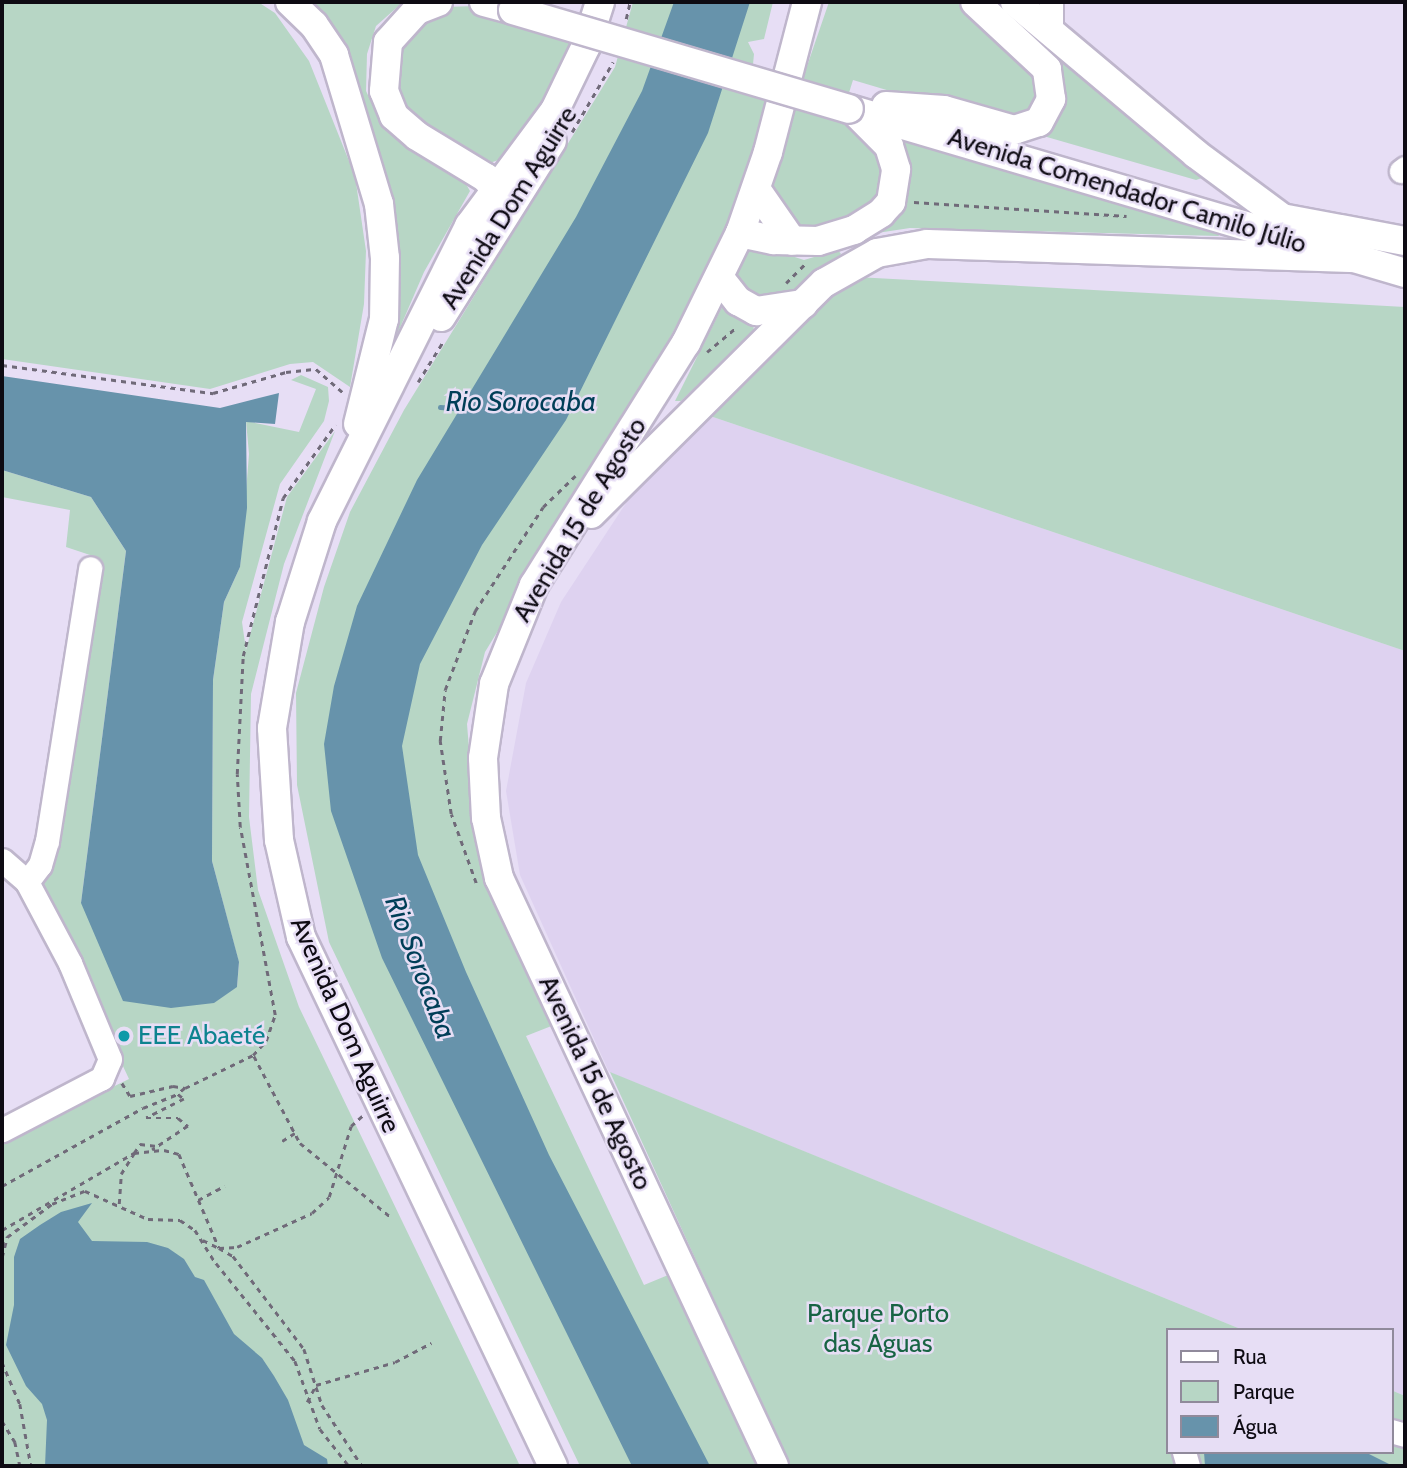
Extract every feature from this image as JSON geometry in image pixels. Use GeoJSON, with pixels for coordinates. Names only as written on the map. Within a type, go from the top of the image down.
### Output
{"type":"FeatureCollection","features":[{"type":"Feature","properties":{"kind":"main road"},"geometry":{"type":"LineString","coordinates":[[290,2],[314,25],[347,88],[379,204],[386,258],[384,319],[375,364],[322,522]]}},
{"type":"Feature","properties":{"kind":"main road"},"geometry":{"type":"LineString","coordinates":[[439,2],[417,10],[388,42],[384,91],[394,116],[461,166],[486,178],[495,189],[493,216],[466,278]]}},
{"type":"Feature","properties":{"kind":"main road"},"geometry":{"type":"LineString","coordinates":[[484,2],[514,5],[850,103],[889,146],[896,169],[891,202],[869,223],[832,238],[792,241],[740,233]]}},
{"type":"Feature","properties":{"kind":"main road","name":"Avenida Dom Aguirre"},"geometry":{"type":"LineString","coordinates":[[553,1466],[323,990],[289,897],[279,840],[272,728],[290,622],[322,522],[384,404],[468,226],[555,110],[586,46],[600,2]]}},
{"type":"Feature","properties":{"kind":"main road","name":"Avenida 15 de Agosto"},"geometry":{"type":"LineString","coordinates":[[774,1466],[499,878],[486,818],[483,758],[486,710],[510,640],[534,585],[686,343],[740,233],[756,189],[807,2]]}},
{"type":"Feature","properties":{"kind":"main road"},"geometry":{"type":"LineString","coordinates":[[886,106],[944,110],[1014,130],[1039,122],[1051,99],[1047,69],[975,2]]}},
{"type":"Feature","properties":{"kind":"main road","name":"Avenida Comendador Camilo Júlio"},"geometry":{"type":"LineString","coordinates":[[1015,2],[1196,154],[1285,220]]}},
{"type":"Feature","properties":{"kind":"main road","name":"Avenida Dom Aguirre"},"geometry":{"type":"LineString","coordinates":[[384,404],[574,105],[618,14]]}},
{"type":"Feature","properties":{"kind":"main road","name":"Avenida Comendador Camilo Júlio"},"geometry":{"type":"LineString","coordinates":[[850,103],[886,106],[1285,220],[1405,241]]}},
{"type":"Feature","properties":{"kind":"main road","name":"Avenida Comendador Camilo Júlio"},"geometry":{"type":"LineString","coordinates":[[850,103],[1405,273]]}},
{"type":"Feature","properties":{"kind":"main road"},"geometry":{"type":"LineString","coordinates":[[461,166],[495,172],[514,164]]}},
{"type":"Feature","properties":{"kind":"main road"},"geometry":{"type":"LineString","coordinates":[[756,189],[792,241]]}},
{"type":"Feature","properties":{"kind":"main road"},"geometry":{"type":"LineString","coordinates":[[719,277],[738,301],[756,310],[794,294],[850,264],[902,245],[1351,258]]}},
{"type":"Feature","properties":{"kind":"main road"},"geometry":{"type":"LineString","coordinates":[[562,541],[794,294]]}},
{"type":"Feature","properties":{"kind":"street"},"geometry":{"type":"LineString","coordinates":[[1051,2],[1051,32]]}},
{"type":"Feature","properties":{"kind":"street"},"geometry":{"type":"LineString","coordinates":[[27,882],[40,864],[47,841],[90,568]]}},
{"type":"Feature","properties":{"kind":"street"},"geometry":{"type":"LineString","coordinates":[[2,860],[27,882],[110,1052],[110,1066],[102,1078],[2,1130]]}},
{"type":"Feature","properties":{"kind":"path"},"geometry":{"type":"LineString","coordinates":[[618,14],[630,2]]}},
{"type":"Feature","properties":{"kind":"path"},"geometry":{"type":"LineString","coordinates":[[571,134],[617,51]]}},
{"type":"Feature","properties":{"kind":"path"},"geometry":{"type":"LineString","coordinates":[[891,202],[1131,216]]}},
{"type":"Feature","properties":{"kind":"path"},"geometry":{"type":"LineString","coordinates":[[794,294],[832,238]]}},
{"type":"Feature","properties":{"kind":"path"},"geometry":{"type":"LineString","coordinates":[[698,360],[756,310]]}},
{"type":"Feature","properties":{"kind":"path"},"geometry":{"type":"LineString","coordinates":[[413,390],[449,332]]}},
{"type":"Feature","properties":{"kind":"path"},"geometry":{"type":"LineString","coordinates":[[2,365],[213,393],[254,383]]}},
{"type":"Feature","properties":{"kind":"path"},"geometry":{"type":"LineString","coordinates":[[481,894],[464,859],[451,814],[440,741],[445,690],[475,611],[543,507],[582,469]]}},
{"type":"Feature","properties":{"kind":"path"},"geometry":{"type":"LineString","coordinates":[[2,1186],[143,1108],[178,1094],[253,1055],[266,1041],[274,1018]]}},
{"type":"Feature","properties":{"kind":"path"},"geometry":{"type":"LineString","coordinates":[[253,1055],[295,1133],[313,1155],[337,1171],[391,1218]]}},
{"type":"Feature","properties":{"kind":"path"},"geometry":{"type":"LineString","coordinates":[[110,1066],[130,1096],[173,1086],[185,1088]]}},
{"type":"Feature","properties":{"kind":"path"},"geometry":{"type":"LineString","coordinates":[[150,1152],[188,1126],[186,1121],[146,1118],[184,1099],[178,1094]]}},
{"type":"Feature","properties":{"kind":"path"},"geometry":{"type":"LineString","coordinates":[[219,1248],[237,1247],[312,1213],[329,1198],[351,1126],[363,1115],[369,1127]]}},
{"type":"Feature","properties":{"kind":"path"},"geometry":{"type":"LineString","coordinates":[[282,1141],[295,1133]]}},
{"type":"Feature","properties":{"kind":"path"},"geometry":{"type":"LineString","coordinates":[[119,1205],[121,1174],[140,1143],[158,1146]]}},
{"type":"Feature","properties":{"kind":"path"},"geometry":{"type":"LineString","coordinates":[[2,1230],[134,1153],[179,1154],[219,1248]]}},
{"type":"Feature","properties":{"kind":"path"},"geometry":{"type":"LineString","coordinates":[[198,1200],[224,1186]]}},
{"type":"Feature","properties":{"kind":"path"},"geometry":{"type":"LineString","coordinates":[[2,1257],[7,1237],[52,1204],[85,1191],[148,1219],[180,1220],[201,1239],[295,1361],[307,1402],[320,1429],[349,1466]]}},
{"type":"Feature","properties":{"kind":"path"},"geometry":{"type":"LineString","coordinates":[[201,1239],[233,1255],[304,1349],[327,1413],[362,1466]]}},
{"type":"Feature","properties":{"kind":"path"},"geometry":{"type":"LineString","coordinates":[[307,1402],[316,1385],[395,1362],[431,1343]]}},
{"type":"Feature","properties":{"kind":"path"},"geometry":{"type":"LineString","coordinates":[[2,1362],[20,1404],[31,1466]]}},
{"type":"Feature","properties":{"kind":"path"},"geometry":{"type":"LineString","coordinates":[[2,1421],[15,1441],[20,1466]]}},
{"type":"Feature","properties":{"kind":"shaded area"},"geometry":{"type":"Polygon","coordinates":[[[710,416],[1405,651],[1405,1396],[1393,1391],[1393,1328],[1238,1328],[609,1072],[520,875],[506,791],[526,683],[561,602],[651,465],[710,416]]]}},
{"type":"Feature","properties":{"kind":"green space"},"geometry":{"type":"Polygon","coordinates":[[[2,2],[258,2],[275,13],[309,61],[355,176],[366,251],[364,304],[350,387],[313,362],[290,364],[210,389],[2,359],[2,2]]]}},
{"type":"Feature","properties":{"kind":"green space"},"geometry":{"type":"Polygon","coordinates":[[[303,2],[403,2],[376,26],[367,54],[366,91],[377,114],[404,146],[466,184],[470,191],[424,272],[374,388],[391,234],[303,2]]]}},
{"type":"Feature","properties":{"kind":"green space"},"geometry":{"type":"Polygon","coordinates":[[[633,2],[773,2],[764,39],[748,42],[754,54],[751,85],[771,92],[744,184],[705,274],[605,455],[485,652],[467,724],[474,810],[554,1025],[526,1036],[644,1285],[673,1273],[764,1466],[580,1466],[329,942],[297,785],[296,693],[324,587],[350,512],[404,410],[615,67],[633,2]]]}},
{"type":"Feature","properties":{"kind":"green space"},"geometry":{"type":"Polygon","coordinates":[[[829,2],[962,2],[1038,77],[1038,105],[1025,118],[988,116],[927,95],[890,91],[853,80],[843,112],[888,164],[877,201],[861,217],[810,230],[789,225],[772,192],[794,104],[829,2]]]}},
{"type":"Feature","properties":{"kind":"green space"},"geometry":{"type":"Polygon","coordinates":[[[992,2],[1004,2],[1203,172],[1202,178],[1196,180],[1033,133],[1063,90],[1062,71],[1049,49],[992,2]]]}},
{"type":"Feature","properties":{"kind":"green space"},"geometry":{"type":"Polygon","coordinates":[[[476,6],[580,34],[557,85],[507,157],[487,164],[465,161],[397,101],[402,33],[444,7],[476,6]]]}},
{"type":"Feature","properties":{"kind":"green space"},"geometry":{"type":"Polygon","coordinates":[[[898,138],[1216,230],[1219,236],[910,228],[877,233],[891,220],[898,138]]]}},
{"type":"Feature","properties":{"kind":"green space"},"geometry":{"type":"Polygon","coordinates":[[[767,248],[804,260],[838,250],[841,254],[794,292],[753,302],[733,279],[747,249],[767,248]]]}},
{"type":"Feature","properties":{"kind":"green space"},"geometry":{"type":"Polygon","coordinates":[[[856,277],[1405,307],[1405,651],[710,416],[835,289],[856,277]]]}},
{"type":"Feature","properties":{"kind":"green space"},"geometry":{"type":"Polygon","coordinates":[[[723,305],[753,324],[754,331],[681,401],[675,401],[723,305]]]}},
{"type":"Feature","properties":{"kind":"green space"},"geometry":{"type":"Polygon","coordinates":[[[301,375],[328,387],[329,401],[324,421],[280,484],[242,622],[246,650],[287,497],[335,431],[284,564],[251,694],[249,817],[258,890],[299,1007],[520,1466],[2,1466],[2,1141],[129,1079],[42,893],[103,576],[90,555],[66,547],[70,510],[2,497],[2,470],[91,497],[126,551],[81,903],[237,987],[239,963],[212,861],[213,680],[224,602],[240,567],[249,454],[246,421],[299,432],[316,389],[291,380],[301,375]]]}},
{"type":"Feature","properties":{"kind":"green space","name":"Parque Porto das Águas"},"geometry":{"type":"Polygon","coordinates":[[[610,1072],[1238,1328],[1166,1328],[1166,1454],[1393,1454],[1393,1391],[1405,1396],[1405,1466],[790,1466],[610,1072]]]}},
{"type":"Feature","properties":{"kind":"water","name":"Rio Sorocaba"},"geometry":{"type":"Polygon","coordinates":[[[674,2],[750,2],[708,133],[566,420],[482,545],[420,664],[402,746],[418,855],[466,972],[549,1155],[710,1466],[632,1466],[382,958],[331,811],[324,744],[334,686],[357,606],[417,480],[576,217],[642,91],[674,2]]]}},
{"type":"Feature","properties":{"kind":"water"},"geometry":{"type":"Polygon","coordinates":[[[2,376],[220,408],[279,393],[275,424],[246,422],[247,508],[240,567],[224,602],[213,680],[212,861],[239,962],[237,987],[214,1003],[171,1008],[123,1001],[81,903],[126,551],[91,497],[2,470],[2,376]]]}},
{"type":"Feature","properties":{"kind":"water"},"geometry":{"type":"Polygon","coordinates":[[[92,1203],[78,1222],[92,1241],[147,1242],[168,1248],[184,1259],[195,1277],[204,1280],[234,1334],[262,1358],[274,1376],[288,1400],[304,1445],[327,1459],[328,1466],[45,1466],[47,1420],[42,1404],[26,1386],[6,1345],[14,1305],[14,1257],[20,1239],[40,1225],[61,1212],[92,1203]]]}},
{"type":"Feature","properties":{"kind":"water"},"geometry":{"type":"Polygon","coordinates":[[[1204,1454],[1369,1454],[1393,1466],[1205,1466],[1204,1454]]]}},
{"type":"Feature","properties":{"kind":"waterway"},"geometry":{"type":"LineString","coordinates":[[440,407],[464,409]]}},
{"type":"Feature","properties":{"kind":"place","name":"EEE Abaeté"},"geometry":{"type":"Point","coordinates":[124,1036]}}]}
